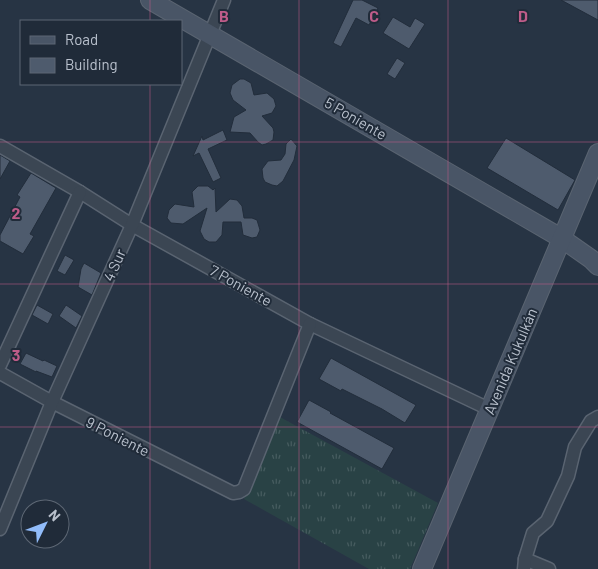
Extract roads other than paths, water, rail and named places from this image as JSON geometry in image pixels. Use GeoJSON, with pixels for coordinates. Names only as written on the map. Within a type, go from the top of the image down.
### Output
{"type":"FeatureCollection","features":[{"type":"Feature","properties":{"kind":"street","name":"5 Poniente"},"geometry":{"type":"LineString","coordinates":[[150,0],[561,238],[598,266]]}},
{"type":"Feature","properties":{"kind":"street","name":"4 Sur"},"geometry":{"type":"LineString","coordinates":[[0,529],[52,402],[132,225],[224,0]]}},
{"type":"Feature","properties":{"kind":"street","name":"7 Poniente"},"geometry":{"type":"LineString","coordinates":[[0,146],[80,192],[132,225],[310,324],[489,409]]}},
{"type":"Feature","properties":{"kind":"street","name":"Avenida Kukulkán"},"geometry":{"type":"LineString","coordinates":[[422,569],[598,152]]}},
{"type":"Feature","properties":{"kind":"street"},"geometry":{"type":"LineString","coordinates":[[0,365],[80,192]]}},
{"type":"Feature","properties":{"kind":"street","name":"9 Poniente"},"geometry":{"type":"LineString","coordinates":[[0,373],[52,402],[233,493],[244,489],[310,324]]}},
{"type":"Feature","properties":{"kind":"street"},"geometry":{"type":"LineString","coordinates":[[550,569],[524,564],[533,533],[547,521],[568,476],[575,447],[591,421],[598,417]]}}]}
